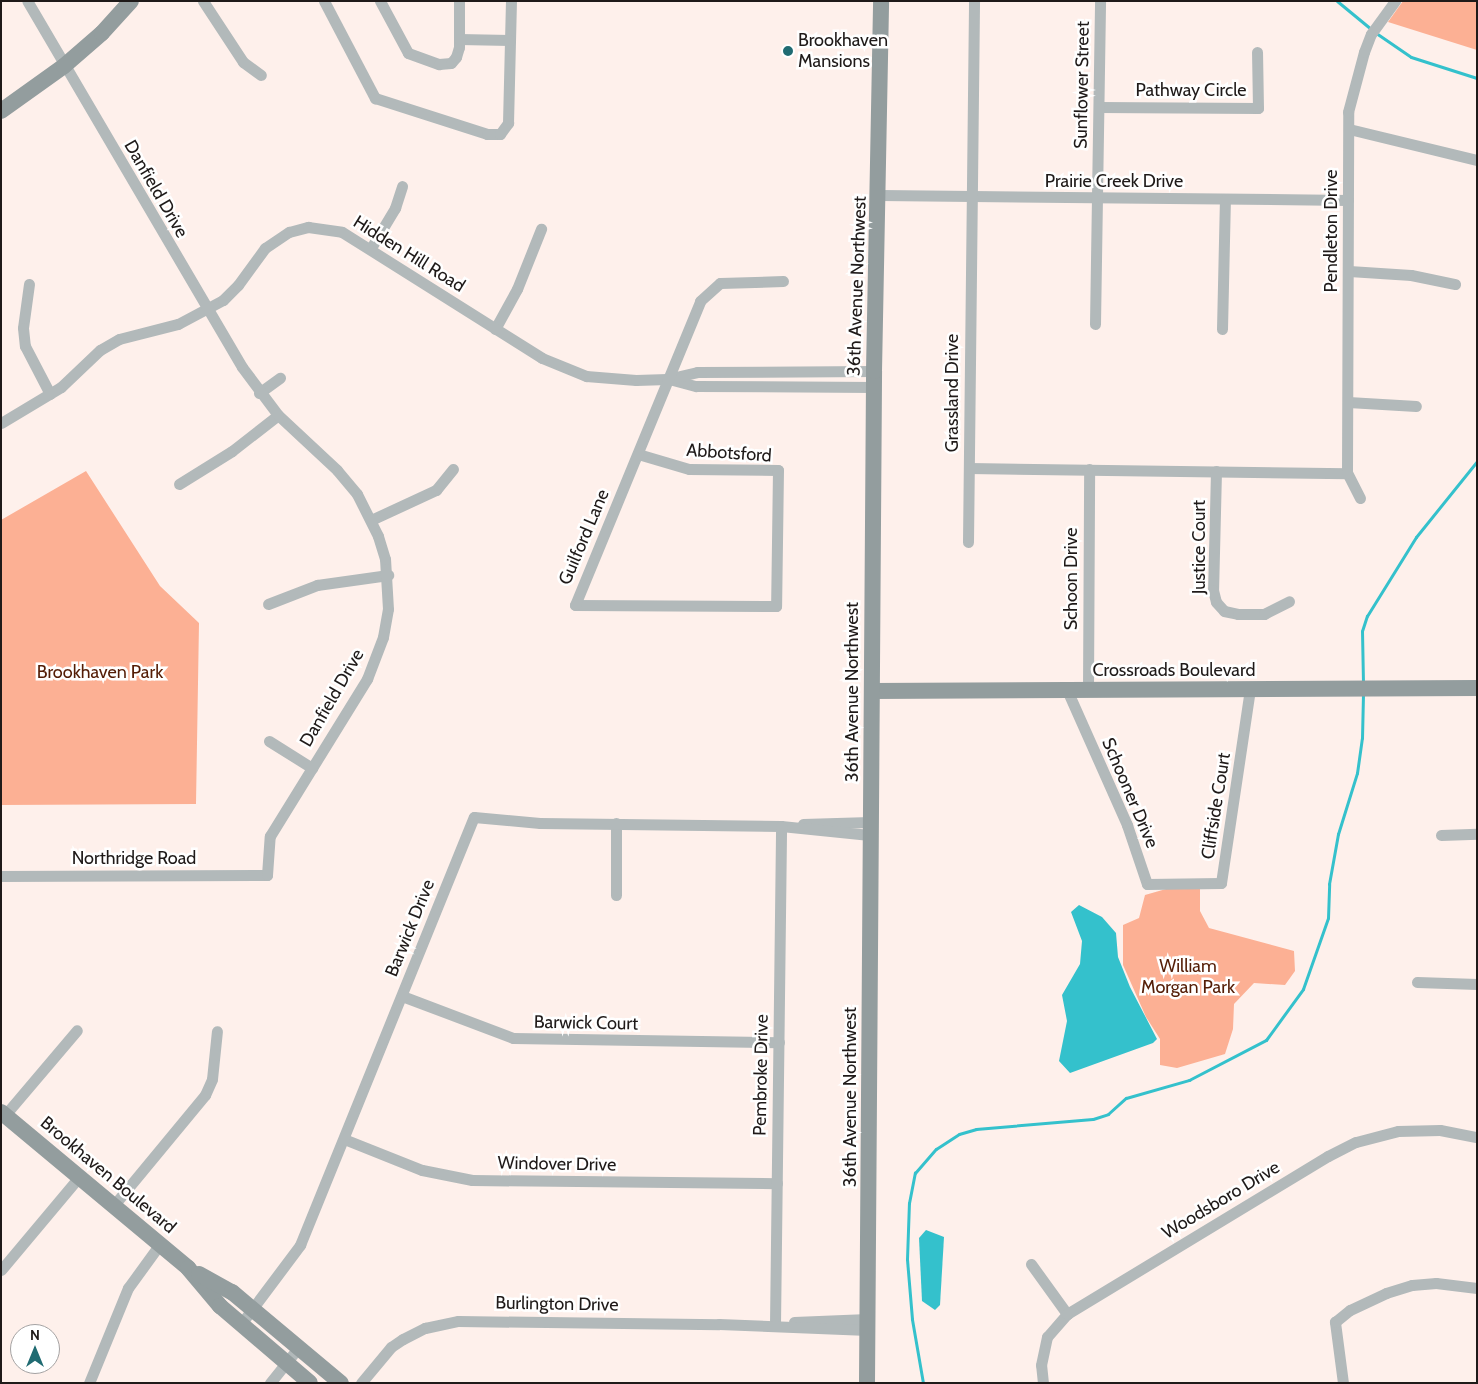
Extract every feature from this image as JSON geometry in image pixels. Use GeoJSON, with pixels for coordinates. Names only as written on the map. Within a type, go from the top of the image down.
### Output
{"type":"FeatureCollection","features":[{"type":"Feature","properties":{"kind":"street","name":"Danfield Drive"},"geometry":{"type":"LineString","coordinates":[[27,1],[206,310],[259,393],[278,415],[348,482],[371,520],[388,576],[387,622],[373,667],[270,836],[267,875]]}},
{"type":"Feature","properties":{"kind":"street"},"geometry":{"type":"LineString","coordinates":[[1,111],[64,66],[102,33],[130,1]]}},
{"type":"Feature","properties":{"kind":"street"},"geometry":{"type":"LineString","coordinates":[[203,1],[243,62],[261,75]]}},
{"type":"Feature","properties":{"kind":"street"},"geometry":{"type":"LineString","coordinates":[[324,1],[375,98],[487,134],[500,134],[508,124],[511,1]]}},
{"type":"Feature","properties":{"kind":"street"},"geometry":{"type":"LineString","coordinates":[[380,1],[408,53],[419,59],[440,64],[451,63],[456,57],[459,39],[459,1]]}},
{"type":"Feature","properties":{"kind":"street","name":"36th Avenue Northwest"},"geometry":{"type":"LineString","coordinates":[[867,1383],[874,379],[880,196],[881,1]]}},
{"type":"Feature","properties":{"kind":"street","name":"Grassland Drive"},"geometry":{"type":"LineString","coordinates":[[974,1],[969,468],[1347,473]]}},
{"type":"Feature","properties":{"kind":"street","name":"Sunflower Street"},"geometry":{"type":"LineString","coordinates":[[1095,324],[1100,1]]}},
{"type":"Feature","properties":{"kind":"street","name":"Pendleton Drive"},"geometry":{"type":"LineString","coordinates":[[1347,473],[1350,99],[1374,30],[1395,1]]}},
{"type":"Feature","properties":{"kind":"street"},"geometry":{"type":"LineString","coordinates":[[459,39],[510,40]]}},
{"type":"Feature","properties":{"kind":"street","name":"Pathway Circle"},"geometry":{"type":"LineString","coordinates":[[1099,108],[1258,108],[1257,52]]}},
{"type":"Feature","properties":{"kind":"street"},"geometry":{"type":"LineString","coordinates":[[1349,129],[1476,160]]}},
{"type":"Feature","properties":{"kind":"street"},"geometry":{"type":"LineString","coordinates":[[371,248],[395,208],[402,186]]}},
{"type":"Feature","properties":{"kind":"street","name":"Prairie Creek Drive"},"geometry":{"type":"LineString","coordinates":[[880,196],[1348,200]]}},
{"type":"Feature","properties":{"kind":"street"},"geometry":{"type":"LineString","coordinates":[[1222,329],[1225,200]]}},
{"type":"Feature","properties":{"kind":"street","name":"Hidden Hill Road"},"geometry":{"type":"LineString","coordinates":[[1,423],[50,394],[100,350],[120,339],[178,324],[206,310],[238,285],[265,248],[289,232],[308,227],[331,228],[371,248],[542,358],[572,372],[607,379],[667,379],[696,386],[874,379]]}},
{"type":"Feature","properties":{"kind":"street"},"geometry":{"type":"LineString","coordinates":[[495,329],[516,289],[541,230]]}},
{"type":"Feature","properties":{"kind":"street"},"geometry":{"type":"LineString","coordinates":[[1349,271],[1411,275],[1455,284]]}},
{"type":"Feature","properties":{"kind":"street","name":"Guilford Lane"},"geometry":{"type":"LineString","coordinates":[[776,606],[575,605],[700,301],[706,292],[730,281],[783,281]]}},
{"type":"Feature","properties":{"kind":"street"},"geometry":{"type":"LineString","coordinates":[[29,284],[23,328],[25,346],[50,394]]}},
{"type":"Feature","properties":{"kind":"street"},"geometry":{"type":"LineString","coordinates":[[259,393],[280,378]]}},
{"type":"Feature","properties":{"kind":"street"},"geometry":{"type":"LineString","coordinates":[[1348,402],[1416,406]]}},
{"type":"Feature","properties":{"kind":"street"},"geometry":{"type":"LineString","coordinates":[[179,484],[232,451],[278,415]]}},
{"type":"Feature","properties":{"kind":"street","name":"Abbotsford"},"geometry":{"type":"LineString","coordinates":[[638,454],[689,469],[778,470],[776,606]]}},
{"type":"Feature","properties":{"kind":"street"},"geometry":{"type":"LineString","coordinates":[[968,542],[969,468]]}},
{"type":"Feature","properties":{"kind":"street","name":"Schoon Drive"},"geometry":{"type":"LineString","coordinates":[[1088,690],[1089,469]]}},
{"type":"Feature","properties":{"kind":"street"},"geometry":{"type":"LineString","coordinates":[[371,520],[436,490],[454,470]]}},
{"type":"Feature","properties":{"kind":"street","name":"Justice Court"},"geometry":{"type":"LineString","coordinates":[[1216,471],[1213,590],[1216,602],[1224,610],[1238,614],[1264,614],[1289,601]]}},
{"type":"Feature","properties":{"kind":"street"},"geometry":{"type":"LineString","coordinates":[[1347,473],[1360,498]]}},
{"type":"Feature","properties":{"kind":"street"},"geometry":{"type":"LineString","coordinates":[[268,604],[317,585],[388,576]]}},
{"type":"Feature","properties":{"kind":"street","name":"Crossroads Boulevard"},"geometry":{"type":"LineString","coordinates":[[872,690],[1477,688]]}},
{"type":"Feature","properties":{"kind":"street","name":"Schooner Drive"},"geometry":{"type":"LineString","coordinates":[[1066,690],[1127,825],[1147,884],[1176,884]]}},
{"type":"Feature","properties":{"kind":"street","name":"Cliffside Court"},"geometry":{"type":"LineString","coordinates":[[1176,884],[1221,884],[1250,690]]}},
{"type":"Feature","properties":{"kind":"street"},"geometry":{"type":"LineString","coordinates":[[269,741],[312,768]]}},
{"type":"Feature","properties":{"kind":"street","name":"Barwick Drive"},"geometry":{"type":"LineString","coordinates":[[241,1324],[300,1246],[474,818],[540,823],[870,829]]}},
{"type":"Feature","properties":{"kind":"street"},"geometry":{"type":"LineString","coordinates":[[616,823],[616,895]]}},
{"type":"Feature","properties":{"kind":"street","name":"Pembroke Drive"},"geometry":{"type":"LineString","coordinates":[[775,1325],[781,826]]}},
{"type":"Feature","properties":{"kind":"street"},"geometry":{"type":"LineString","coordinates":[[1441,835],[1477,834]]}},
{"type":"Feature","properties":{"kind":"street","name":"Northridge Road"},"geometry":{"type":"LineString","coordinates":[[1,876],[267,875]]}},
{"type":"Feature","properties":{"kind":"street"},"geometry":{"type":"LineString","coordinates":[[1417,982],[1477,984]]}},
{"type":"Feature","properties":{"kind":"street","name":"Barwick Court"},"geometry":{"type":"LineString","coordinates":[[402,996],[512,1038],[779,1042]]}},
{"type":"Feature","properties":{"kind":"street"},"geometry":{"type":"LineString","coordinates":[[3,1114],[77,1030]]}},
{"type":"Feature","properties":{"kind":"street"},"geometry":{"type":"LineString","coordinates":[[114,1205],[205,1095],[214,1070],[217,1031]]}},
{"type":"Feature","properties":{"kind":"street","name":"Brookhaven Boulevard"},"geometry":{"type":"LineString","coordinates":[[3,1114],[188,1268],[241,1324],[310,1383]]}},
{"type":"Feature","properties":{"kind":"street","name":"Woodsboro Drive"},"geometry":{"type":"LineString","coordinates":[[1043,1383],[1042,1355],[1047,1337],[1067,1314],[1270,1190],[1356,1142],[1379,1135],[1414,1130],[1440,1130],[1477,1137]]}},
{"type":"Feature","properties":{"kind":"street","name":"Windover Drive"},"geometry":{"type":"LineString","coordinates":[[344,1139],[422,1170],[472,1180],[777,1183]]}},
{"type":"Feature","properties":{"kind":"street"},"geometry":{"type":"LineString","coordinates":[[1,1270],[79,1177]]}},
{"type":"Feature","properties":{"kind":"street"},"geometry":{"type":"LineString","coordinates":[[89,1383],[128,1288],[160,1244]]}},
{"type":"Feature","properties":{"kind":"street"},"geometry":{"type":"LineString","coordinates":[[1031,1264],[1067,1314]]}},
{"type":"Feature","properties":{"kind":"street","name":"Brookhaven Boulevard"},"geometry":{"type":"LineString","coordinates":[[188,1268],[232,1292],[341,1383]]}},
{"type":"Feature","properties":{"kind":"street"},"geometry":{"type":"LineString","coordinates":[[1343,1383],[1335,1322],[1350,1310],[1386,1293],[1412,1286],[1436,1282],[1477,1288]]}},
{"type":"Feature","properties":{"kind":"street","name":"Burlington Drive"},"geometry":{"type":"LineString","coordinates":[[361,1383],[388,1351],[403,1338],[425,1328],[449,1322],[868,1324]]}},
{"type":"Feature","properties":{"kind":"street"},"geometry":{"type":"LineString","coordinates":[[270,1383],[298,1348]]}},
{"type":"Feature","properties":{"kind":"green space"},"geometry":{"type":"Polygon","coordinates":[[[1403,1],[1477,1],[1477,50],[1388,22],[1403,1]]]}},
{"type":"Feature","properties":{"kind":"green space","name":"Brookhaven Park"},"geometry":{"type":"Polygon","coordinates":[[[86,471],[160,586],[199,623],[196,804],[1,805],[1,520],[86,471]]]}},
{"type":"Feature","properties":{"kind":"green space","name":"William Morgan Park"},"geometry":{"type":"Polygon","coordinates":[[[1166,889],[1200,889],[1200,911],[1209,928],[1294,951],[1295,971],[1285,985],[1254,983],[1234,1004],[1233,1029],[1225,1054],[1177,1068],[1160,1065],[1160,1039],[1146,1017],[1123,965],[1123,925],[1139,918],[1145,895],[1166,889]]]}},
{"type":"Feature","properties":{"kind":"water"},"geometry":{"type":"Polygon","coordinates":[[[1079,905],[1102,917],[1116,933],[1118,957],[1130,987],[1157,1039],[1153,1043],[1070,1073],[1059,1061],[1067,1021],[1062,995],[1080,964],[1082,941],[1071,912],[1079,905]]]}},
{"type":"Feature","properties":{"kind":"water"},"geometry":{"type":"Polygon","coordinates":[[[926,1230],[944,1237],[940,1305],[935,1310],[922,1301],[919,1238],[926,1230]]]}},
{"type":"Feature","properties":{"kind":"waterway"},"geometry":{"type":"LineString","coordinates":[[1337,1],[1371,29]]}},
{"type":"Feature","properties":{"kind":"waterway"},"geometry":{"type":"LineString","coordinates":[[1376,33],[1411,57],[1477,78]]}},
{"type":"Feature","properties":{"kind":"waterway"},"geometry":{"type":"LineString","coordinates":[[1363,683],[1362,631],[1367,616],[1416,537],[1477,461]]}},
{"type":"Feature","properties":{"kind":"waterway"},"geometry":{"type":"LineString","coordinates":[[923,1383],[912,1319],[907,1259],[909,1203],[915,1173],[936,1149],[959,1134],[976,1129],[1093,1119],[1108,1114],[1126,1098],[1189,1080],[1266,1040],[1303,989],[1328,918],[1329,884],[1338,834],[1357,773],[1362,738],[1363,694]]}},
{"type":"Feature","properties":{"kind":"place","name":"Brookhaven Mansions"},"geometry":{"type":"Point","coordinates":[788,51]}}]}
